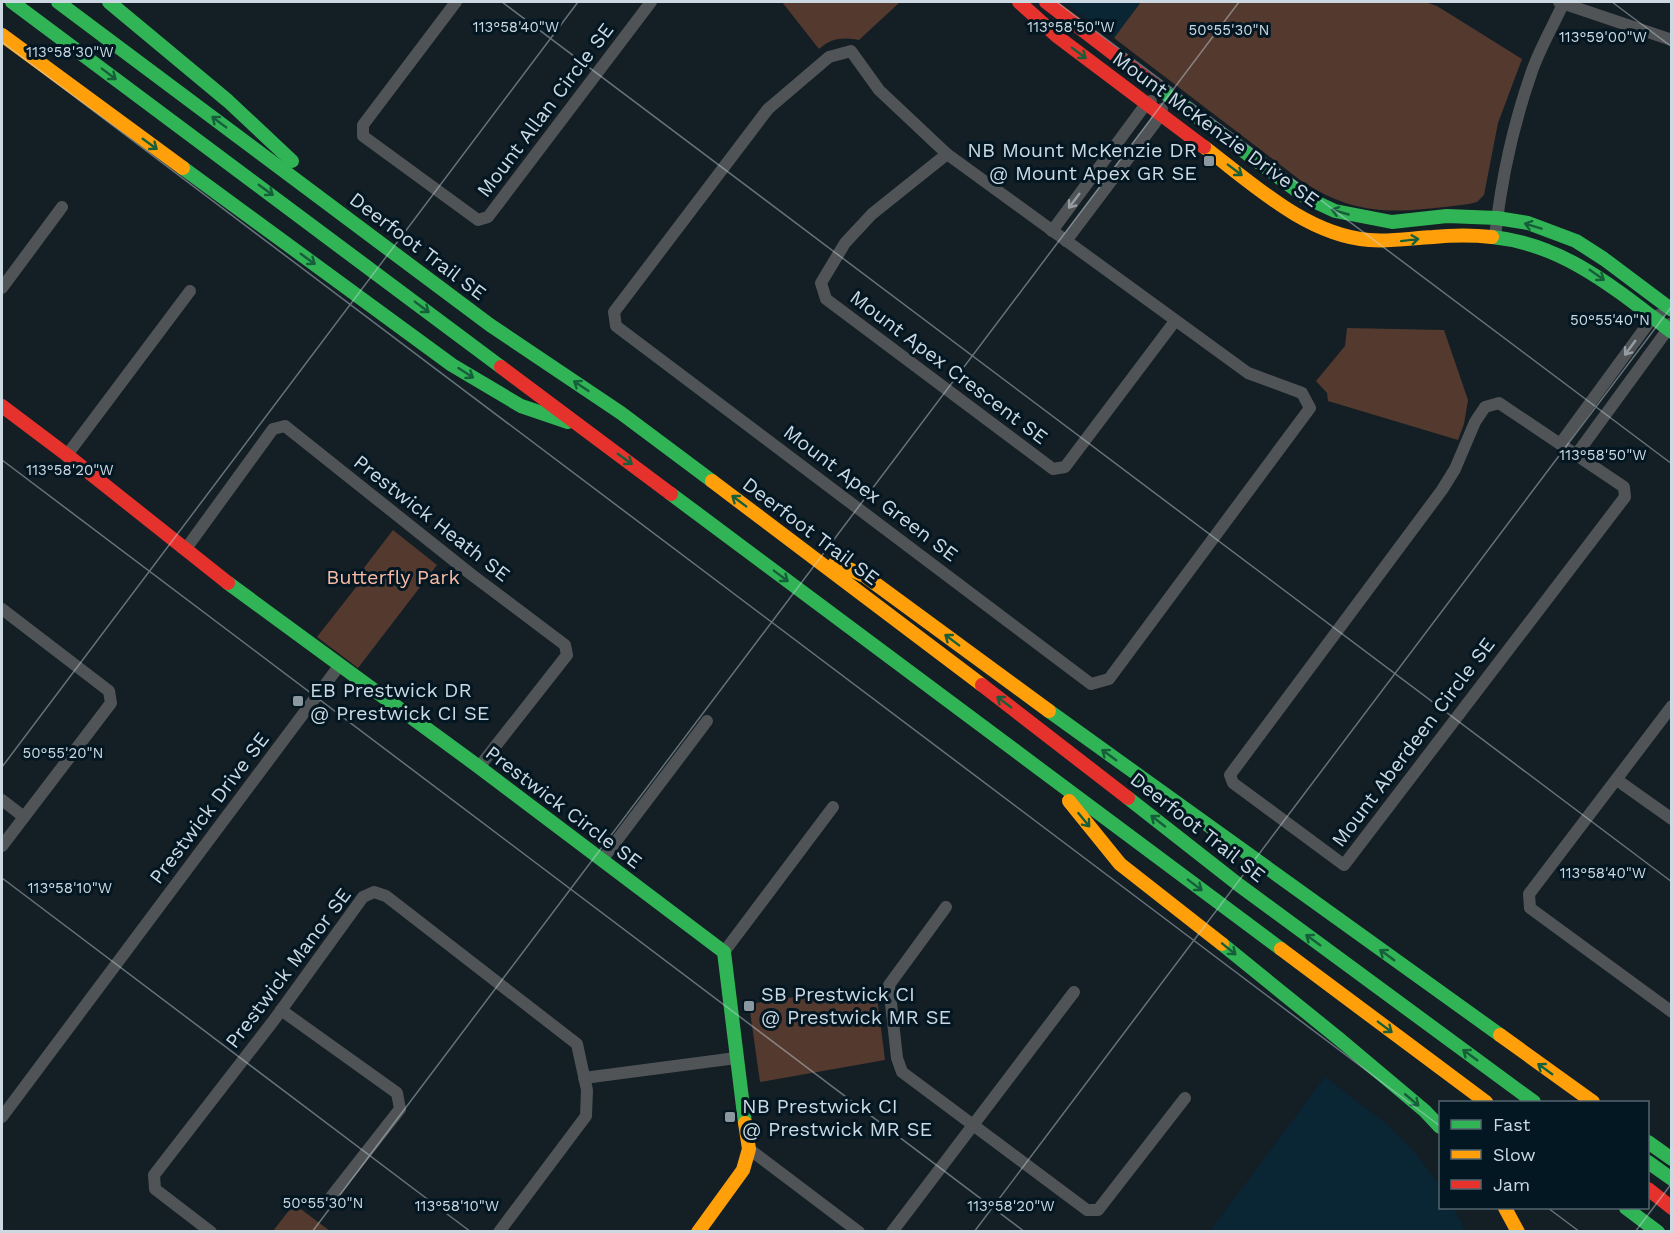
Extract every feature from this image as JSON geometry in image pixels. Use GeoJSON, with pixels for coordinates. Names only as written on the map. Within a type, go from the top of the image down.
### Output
{"type":"FeatureCollection","features":[{"type":"Feature","properties":{"kind":"main road"},"geometry":{"type":"LineString","coordinates":[[12,2],[1485,1101]]}},
{"type":"Feature","properties":{"kind":"main road","name":"Deerfoot Trail SE"},"geometry":{"type":"LineString","coordinates":[[58,2],[490,325],[621,412],[1069,750],[1239,885],[1533,1101]]}},
{"type":"Feature","properties":{"kind":"main road"},"geometry":{"type":"LineString","coordinates":[[109,2],[228,100],[367,233]]}},
{"type":"Feature","properties":{"kind":"main road","name":"Mount McKenzie Drive SE"},"geometry":{"type":"LineString","coordinates":[[1018,2],[1058,37],[1268,195],[1297,215],[1327,230],[1358,239],[1395,241],[1443,236],[1495,237],[1521,241],[1565,256],[1596,273],[1653,317],[1670,326]]}},
{"type":"Feature","properties":{"kind":"main road","name":"Mount McKenzie Drive SE"},"geometry":{"type":"LineString","coordinates":[[1046,2],[1307,198],[1335,212],[1392,222],[1447,216],[1497,218],[1528,224],[1576,241],[1604,259],[1671,310]]}},
{"type":"Feature","properties":{"kind":"main road"},"geometry":{"type":"LineString","coordinates":[[2,35],[452,365],[514,404],[544,417],[578,424]]}},
{"type":"Feature","properties":{"kind":"main road","name":"Prestwick Circle SE"},"geometry":{"type":"LineString","coordinates":[[2,406],[68,455],[185,550],[339,666],[479,767],[724,952]]}},
{"type":"Feature","properties":{"kind":"main road"},"geometry":{"type":"LineString","coordinates":[[802,549],[865,576],[1087,739],[1592,1101]]}},
{"type":"Feature","properties":{"kind":"main road"},"geometry":{"type":"LineString","coordinates":[[1048,774],[1120,864],[1338,1038],[1425,1111],[1439,1126]]}},
{"type":"Feature","properties":{"kind":"main road"},"geometry":{"type":"LineString","coordinates":[[698,1232],[743,1170],[749,1149],[724,952]]}},
{"type":"Feature","properties":{"kind":"main road"},"geometry":{"type":"LineString","coordinates":[[1649,1143],[1671,1159]]}},
{"type":"Feature","properties":{"kind":"main road"},"geometry":{"type":"LineString","coordinates":[[1649,1163],[1671,1179]]}},
{"type":"Feature","properties":{"kind":"main road"},"geometry":{"type":"LineString","coordinates":[[1649,1191],[1671,1208]]}},
{"type":"Feature","properties":{"kind":"main road"},"geometry":{"type":"LineString","coordinates":[[1506,1209],[1518,1232]]}},
{"type":"Feature","properties":{"kind":"main road"},"geometry":{"type":"LineString","coordinates":[[1627,1209],[1658,1232]]}},
{"type":"Feature","properties":{"kind":"street","name":"Mount Allan Circle SE"},"geometry":{"type":"LineString","coordinates":[[456,2],[363,124],[363,136],[478,220],[488,217],[651,2]]}},
{"type":"Feature","properties":{"kind":"street"},"geometry":{"type":"LineString","coordinates":[[1495,237],[1512,135],[1533,69],[1561,3],[1671,40]]}},
{"type":"Feature","properties":{"kind":"street","name":"Mount Apex Green SE"},"geometry":{"type":"LineString","coordinates":[[851,51],[879,90],[947,154],[1248,373],[1302,393],[1311,408],[1109,679],[1091,684],[616,326],[614,312],[768,109],[829,57],[851,51]]}},
{"type":"Feature","properties":{"kind":"street"},"geometry":{"type":"LineString","coordinates":[[1052,231],[1146,104],[1165,93]]}},
{"type":"Feature","properties":{"kind":"street"},"geometry":{"type":"LineString","coordinates":[[1066,241],[1161,115],[1165,93]]}},
{"type":"Feature","properties":{"kind":"street","name":"Mount Apex Crescent SE"},"geometry":{"type":"LineString","coordinates":[[947,154],[872,214],[845,243],[821,283],[826,299],[1053,469],[1065,466],[1175,321]]}},
{"type":"Feature","properties":{"kind":"street"},"geometry":{"type":"LineString","coordinates":[[2,288],[62,207]]}},
{"type":"Feature","properties":{"kind":"street"},"geometry":{"type":"LineString","coordinates":[[68,455],[190,291]]}},
{"type":"Feature","properties":{"kind":"street"},"geometry":{"type":"LineString","coordinates":[[1560,444],[1653,317],[1671,310]]}},
{"type":"Feature","properties":{"kind":"street"},"geometry":{"type":"LineString","coordinates":[[1576,455],[1670,326]]}},
{"type":"Feature","properties":{"kind":"street","name":"Mount Aberdeen Circle SE"},"geometry":{"type":"LineString","coordinates":[[1499,403],[1560,444],[1624,487],[1625,497],[1344,865],[1233,783],[1230,775],[1442,490],[1455,469],[1475,422],[1485,407],[1499,403]]}},
{"type":"Feature","properties":{"kind":"street","name":"Prestwick Heath SE"},"geometry":{"type":"LineString","coordinates":[[185,550],[273,429],[285,426],[472,575],[566,645],[567,655],[479,767]]}},
{"type":"Feature","properties":{"kind":"street"},"geometry":{"type":"LineString","coordinates":[[2,609],[109,691],[111,703],[2,846]]}},
{"type":"Feature","properties":{"kind":"street","name":"Prestwick Drive SE"},"geometry":{"type":"LineString","coordinates":[[2,1117],[339,666]]}},
{"type":"Feature","properties":{"kind":"street"},"geometry":{"type":"LineString","coordinates":[[1671,706],[1529,894],[1530,908],[1671,1012]]}},
{"type":"Feature","properties":{"kind":"street"},"geometry":{"type":"LineString","coordinates":[[602,860],[707,721]]}},
{"type":"Feature","properties":{"kind":"street"},"geometry":{"type":"LineString","coordinates":[[1617,780],[1671,819]]}},
{"type":"Feature","properties":{"kind":"street"},"geometry":{"type":"LineString","coordinates":[[2,800],[24,817]]}},
{"type":"Feature","properties":{"kind":"street"},"geometry":{"type":"LineString","coordinates":[[724,952],[833,807]]}},
{"type":"Feature","properties":{"kind":"street","name":"Prestwick Manor SE"},"geometry":{"type":"LineString","coordinates":[[211,1232],[155,1189],[154,1175],[281,1010],[363,897],[374,892],[386,896],[577,1044],[587,1090],[586,1116],[499,1232]]}},
{"type":"Feature","properties":{"kind":"street"},"geometry":{"type":"LineString","coordinates":[[946,907],[889,985],[897,1058],[902,1072],[1087,1210],[1098,1210],[1185,1098]]}},
{"type":"Feature","properties":{"kind":"street"},"geometry":{"type":"LineString","coordinates":[[892,1232],[1074,992]]}},
{"type":"Feature","properties":{"kind":"street"},"geometry":{"type":"LineString","coordinates":[[281,1010],[397,1093],[400,1109],[331,1197]]}},
{"type":"Feature","properties":{"kind":"street"},"geometry":{"type":"LineString","coordinates":[[584,1078],[736,1058]]}},
{"type":"Feature","properties":{"kind":"street"},"geometry":{"type":"LineString","coordinates":[[749,1149],[859,1232]]}},
{"type":"Feature","properties":{"kind":"shaded area"},"geometry":{"type":"Polygon","coordinates":[[[1064,2],[1141,2],[1114,38],[1064,2]]]}},
{"type":"Feature","properties":{"kind":"shaded area"},"geometry":{"type":"Polygon","coordinates":[[[1325,1077],[1388,1125],[1416,1154],[1439,1185],[1439,1209],[1454,1209],[1465,1231],[1210,1231],[1325,1077]]]}},
{"type":"Feature","properties":{"kind":"green space"},"geometry":{"type":"Polygon","coordinates":[[[782,2],[900,2],[859,40],[837,39],[819,49],[782,2]]]}},
{"type":"Feature","properties":{"kind":"green space"},"geometry":{"type":"Polygon","coordinates":[[[1141,2],[1425,2],[1437,6],[1522,59],[1498,123],[1484,195],[1477,202],[1469,204],[1382,210],[1342,202],[1322,193],[1300,180],[1114,38],[1141,2]]]}},
{"type":"Feature","properties":{"kind":"green space"},"geometry":{"type":"Polygon","coordinates":[[[1347,328],[1444,330],[1468,400],[1464,424],[1458,440],[1328,401],[1327,393],[1316,381],[1345,346],[1347,328]]]}},
{"type":"Feature","properties":{"kind":"green space","name":"Butterfly Park"},"geometry":{"type":"Polygon","coordinates":[[[393,530],[437,565],[358,668],[317,637],[364,577],[360,573],[393,530]]]}},
{"type":"Feature","properties":{"kind":"green space"},"geometry":{"type":"Polygon","coordinates":[[[876,989],[885,1060],[760,1082],[749,1004],[833,991],[876,989]]]}},
{"type":"Feature","properties":{"kind":"green space"},"geometry":{"type":"Polygon","coordinates":[[[294,1204],[330,1231],[273,1231],[294,1204]]]}},
{"type":"Feature","properties":{"kind":"traffic: fast"},"geometry":{"type":"LineString","coordinates":[[12,2],[501,367]]}},
{"type":"Feature","properties":{"kind":"traffic: fast"},"geometry":{"type":"LineString","coordinates":[[58,2],[490,325],[621,413],[712,481]]}},
{"type":"Feature","properties":{"kind":"traffic: fast"},"geometry":{"type":"LineString","coordinates":[[109,2],[228,101],[292,161]]}},
{"type":"Feature","properties":{"kind":"traffic: fast"},"geometry":{"type":"LineString","coordinates":[[1158,88],[1307,198],[1335,211],[1392,222],[1447,216],[1497,218],[1528,223],[1576,241],[1672,310]]}},
{"type":"Feature","properties":{"kind":"traffic: fast"},"geometry":{"type":"LineString","coordinates":[[183,168],[452,365],[521,406],[568,422]]}},
{"type":"Feature","properties":{"kind":"traffic: fast"},"geometry":{"type":"LineString","coordinates":[[1492,237],[1518,241],[1566,259],[1610,285],[1672,332]]}},
{"type":"Feature","properties":{"kind":"traffic: fast"},"geometry":{"type":"LineString","coordinates":[[671,494],[1281,949]]}},
{"type":"Feature","properties":{"kind":"traffic: fast"},"geometry":{"type":"LineString","coordinates":[[228,583],[479,767],[724,952],[745,1123]]}},
{"type":"Feature","properties":{"kind":"traffic: fast"},"geometry":{"type":"LineString","coordinates":[[1049,711],[1500,1035]]}},
{"type":"Feature","properties":{"kind":"traffic: fast"},"geometry":{"type":"LineString","coordinates":[[1128,798],[1239,885],[1533,1101]]}},
{"type":"Feature","properties":{"kind":"traffic: fast"},"geometry":{"type":"LineString","coordinates":[[1222,944],[1338,1038],[1425,1111],[1439,1126]]}},
{"type":"Feature","properties":{"kind":"traffic: fast"},"geometry":{"type":"LineString","coordinates":[[1649,1143],[1672,1159]]}},
{"type":"Feature","properties":{"kind":"traffic: fast"},"geometry":{"type":"LineString","coordinates":[[1649,1163],[1672,1179]]}},
{"type":"Feature","properties":{"kind":"traffic: fast"},"geometry":{"type":"LineString","coordinates":[[1627,1209],[1658,1232]]}},
{"type":"Feature","properties":{"kind":"traffic: slow"},"geometry":{"type":"LineString","coordinates":[[2,35],[183,168]]}},
{"type":"Feature","properties":{"kind":"traffic: slow"},"geometry":{"type":"LineString","coordinates":[[1204,147],[1281,205],[1302,218],[1346,236],[1369,240],[1455,236],[1492,237]]}},
{"type":"Feature","properties":{"kind":"traffic: slow"},"geometry":{"type":"LineString","coordinates":[[712,481],[982,685]]}},
{"type":"Feature","properties":{"kind":"traffic: slow"},"geometry":{"type":"LineString","coordinates":[[835,563],[865,576],[1049,711]]}},
{"type":"Feature","properties":{"kind":"traffic: slow"},"geometry":{"type":"LineString","coordinates":[[1069,801],[1120,864],[1222,944]]}},
{"type":"Feature","properties":{"kind":"traffic: slow"},"geometry":{"type":"LineString","coordinates":[[1281,949],[1485,1101]]}},
{"type":"Feature","properties":{"kind":"traffic: slow"},"geometry":{"type":"LineString","coordinates":[[1500,1035],[1592,1101]]}},
{"type":"Feature","properties":{"kind":"traffic: slow"},"geometry":{"type":"LineString","coordinates":[[698,1232],[743,1170],[749,1149],[745,1123]]}},
{"type":"Feature","properties":{"kind":"traffic: slow"},"geometry":{"type":"LineString","coordinates":[[1506,1209],[1518,1232]]}},
{"type":"Feature","properties":{"kind":"traffic: jam"},"geometry":{"type":"LineString","coordinates":[[1019,2],[1058,37],[1204,147]]}},
{"type":"Feature","properties":{"kind":"traffic: jam"},"geometry":{"type":"LineString","coordinates":[[1046,2],[1158,88]]}},
{"type":"Feature","properties":{"kind":"traffic: jam"},"geometry":{"type":"LineString","coordinates":[[501,367],[671,494]]}},
{"type":"Feature","properties":{"kind":"traffic: jam"},"geometry":{"type":"LineString","coordinates":[[2,406],[228,583]]}},
{"type":"Feature","properties":{"kind":"traffic: jam"},"geometry":{"type":"LineString","coordinates":[[982,685],[1128,798]]}},
{"type":"Feature","properties":{"kind":"traffic: jam"},"geometry":{"type":"LineString","coordinates":[[1649,1190],[1672,1208]]}},
{"type":"Feature","properties":{"kind":"place","name":"NB Mount McKenzie DR @ Mount Apex GR SE"},"geometry":{"type":"Point","coordinates":[1209,161]}},
{"type":"Feature","properties":{"kind":"place","name":"EB Prestwick DR @ Prestwick CI SE"},"geometry":{"type":"Point","coordinates":[298,701]}},
{"type":"Feature","properties":{"kind":"place","name":"SB Prestwick CI @ Prestwick MR SE"},"geometry":{"type":"Point","coordinates":[749,1006]}},
{"type":"Feature","properties":{"kind":"place","name":"NB Prestwick CI @ Prestwick MR SE"},"geometry":{"type":"Point","coordinates":[730,1117]}}]}
